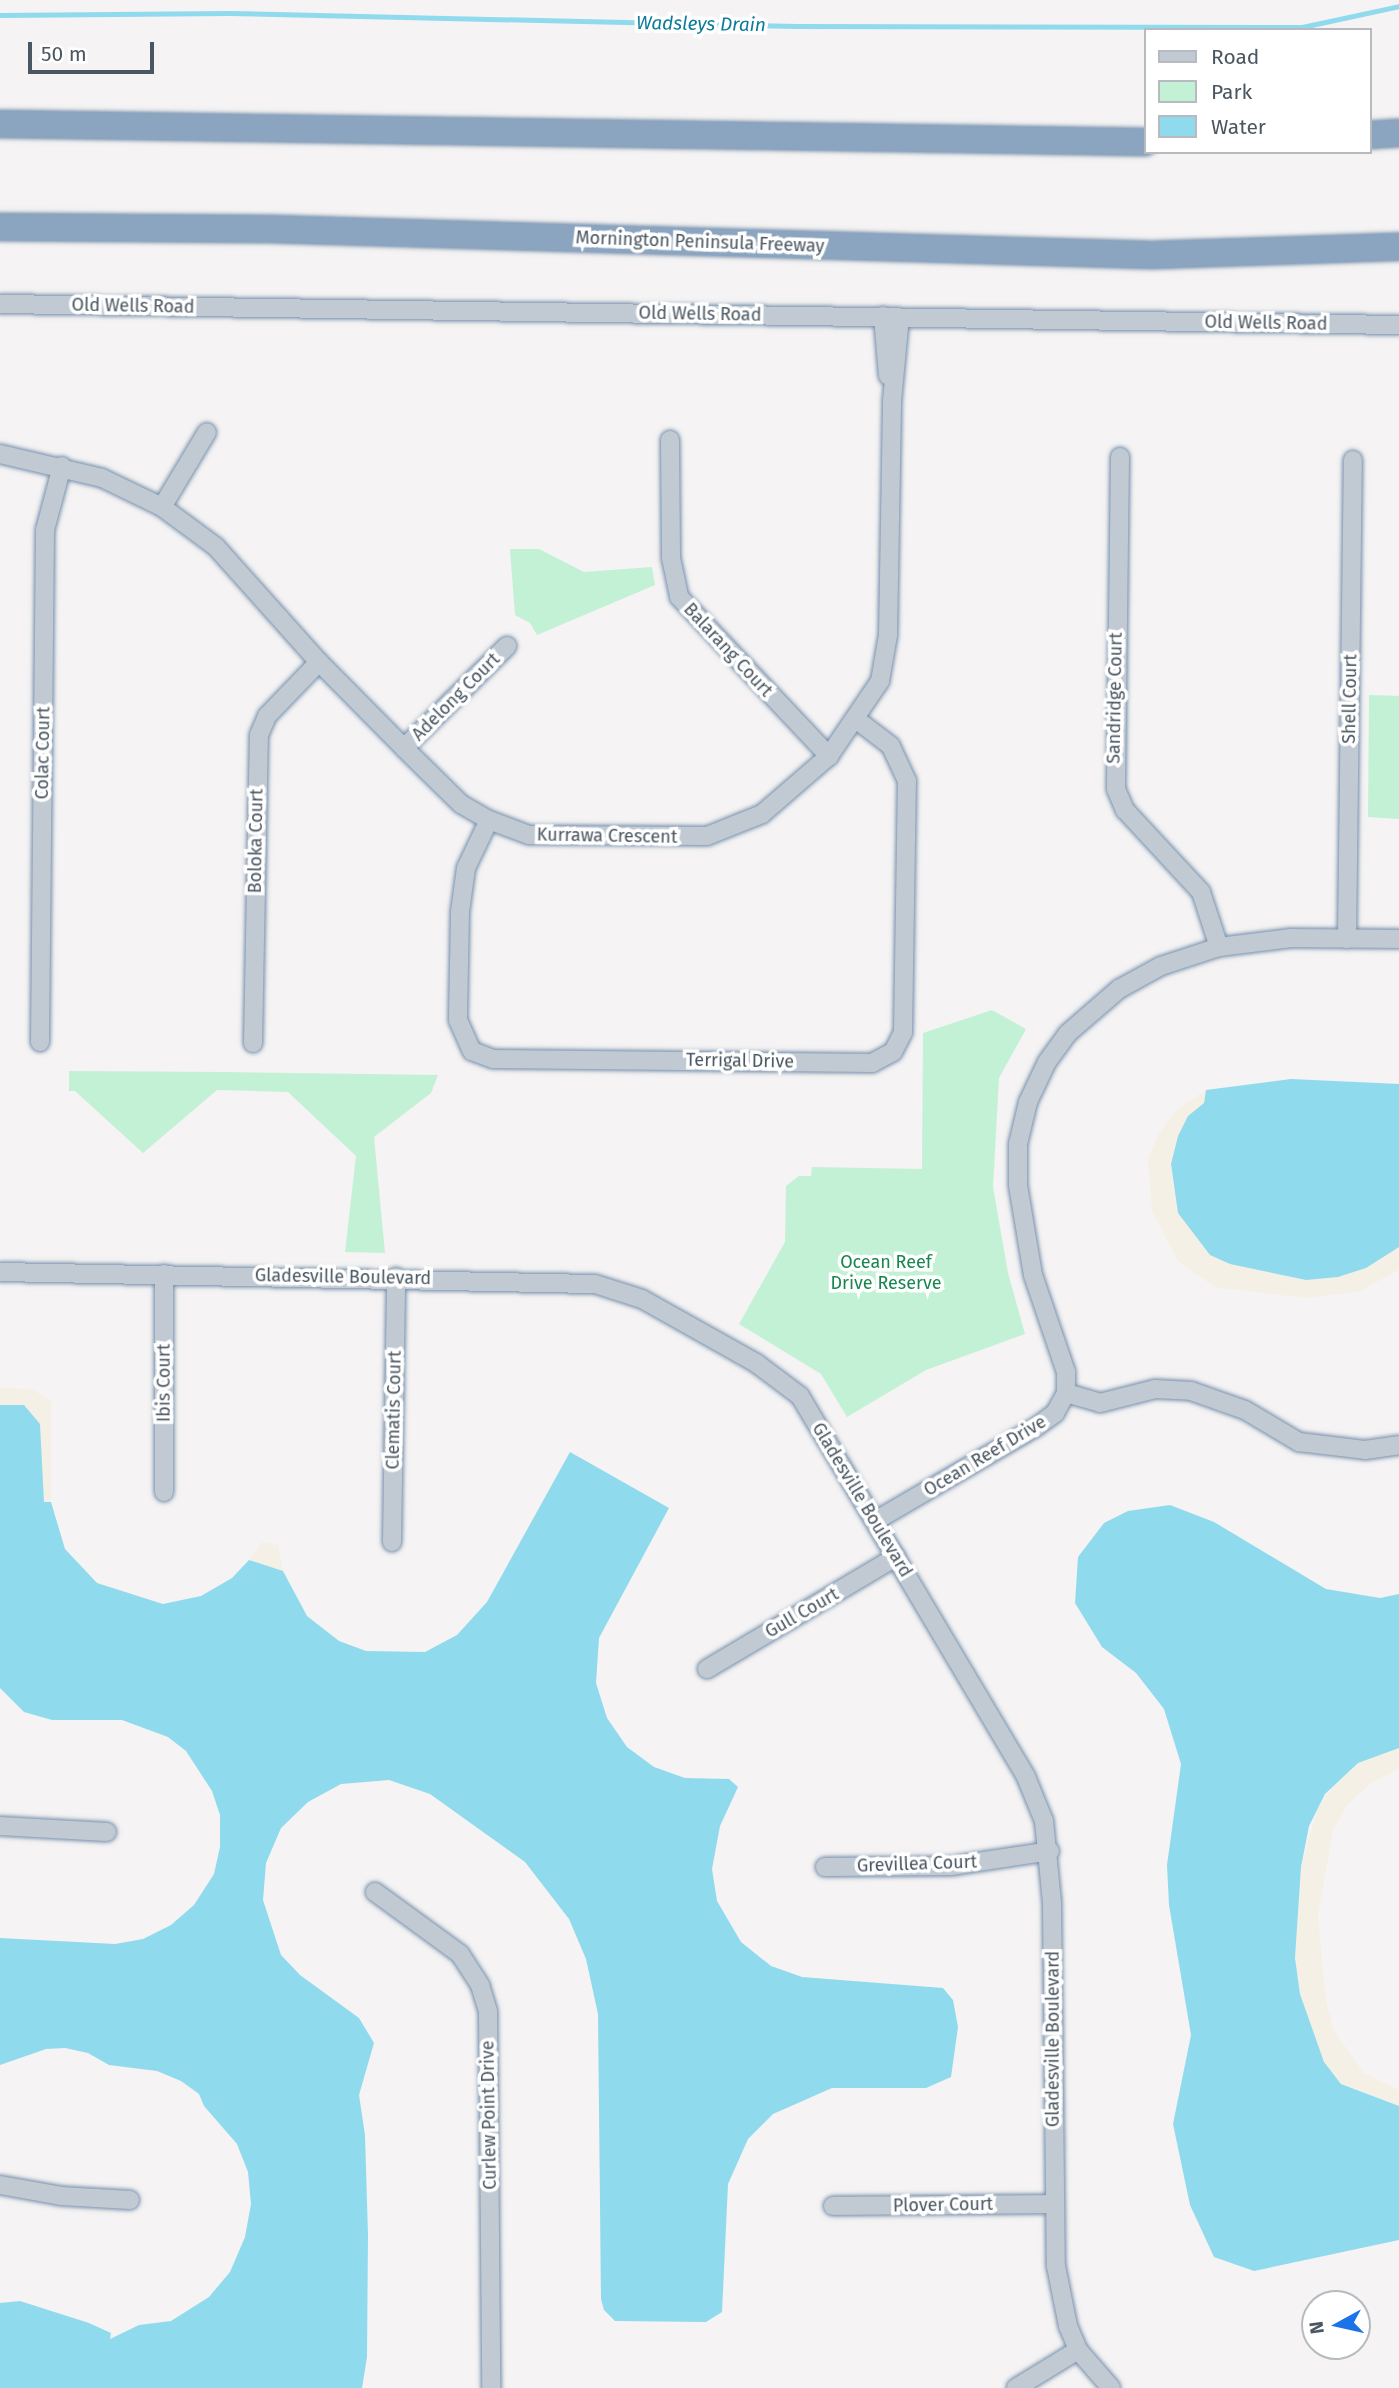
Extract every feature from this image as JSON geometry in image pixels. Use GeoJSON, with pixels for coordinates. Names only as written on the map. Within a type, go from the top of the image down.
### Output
{"type":"FeatureCollection","features":[{"type":"Feature","properties":{"kind":"highway"},"geometry":{"type":"LineString","coordinates":[[0,124],[1144,142]]}},
{"type":"Feature","properties":{"kind":"highway"},"geometry":{"type":"LineString","coordinates":[[1371,135],[1399,133]]}},
{"type":"Feature","properties":{"kind":"highway","name":"Mornington Peninsula Freeway"},"geometry":{"type":"LineString","coordinates":[[0,227],[271,229],[1152,255],[1399,247]]}},
{"type":"Feature","properties":{"kind":"street","name":"Old Wells Road"},"geometry":{"type":"LineString","coordinates":[[0,304],[1399,325]]}},
{"type":"Feature","properties":{"kind":"street","name":"Kurrawa Crescent"},"geometry":{"type":"LineString","coordinates":[[0,454],[102,478],[162,507],[216,547],[319,662],[404,748],[461,804],[489,820],[529,835],[707,836],[762,814],[829,756],[858,720],[880,681],[888,635],[891,316]]}},
{"type":"Feature","properties":{"kind":"street"},"geometry":{"type":"LineString","coordinates":[[162,507],[207,432]]}},
{"type":"Feature","properties":{"kind":"street","name":"Balarang Court"},"geometry":{"type":"LineString","coordinates":[[670,440],[671,558],[680,597],[829,756]]}},
{"type":"Feature","properties":{"kind":"street","name":"Sandridge Court"},"geometry":{"type":"LineString","coordinates":[[1119,457],[1116,789],[1125,810],[1201,892],[1219,947]]}},
{"type":"Feature","properties":{"kind":"street","name":"Shell Court"},"geometry":{"type":"LineString","coordinates":[[1347,939],[1353,460]]}},
{"type":"Feature","properties":{"kind":"street","name":"Colac Court"},"geometry":{"type":"LineString","coordinates":[[40,1042],[45,530],[62,467]]}},
{"type":"Feature","properties":{"kind":"street","name":"Adelong Court"},"geometry":{"type":"LineString","coordinates":[[404,748],[508,646]]}},
{"type":"Feature","properties":{"kind":"street","name":"Boloka Court"},"geometry":{"type":"LineString","coordinates":[[253,1043],[259,736],[274,708],[319,662]]}},
{"type":"Feature","properties":{"kind":"street","name":"Terrigal Drive"},"geometry":{"type":"LineString","coordinates":[[489,820],[466,868],[460,912],[458,1020],[472,1051],[493,1059],[872,1063],[893,1052],[903,1032],[907,781],[891,746],[858,720]]}},
{"type":"Feature","properties":{"kind":"street"},"geometry":{"type":"LineString","coordinates":[[1399,939],[1291,937],[1219,947],[1161,965],[1093,1008],[1046,1062],[1028,1102],[1018,1144],[1023,1227],[1033,1275],[1066,1372],[1066,1393],[1100,1403],[1155,1389],[1191,1391],[1245,1410],[1299,1442],[1365,1450],[1399,1445]]}},
{"type":"Feature","properties":{"kind":"street","name":"Gladesville Boulevard"},"geometry":{"type":"LineString","coordinates":[[0,1272],[579,1282],[642,1299],[756,1363],[800,1396],[1026,1777],[1050,1851],[1053,2204],[1061,2303],[1078,2350],[1111,2388]]}},
{"type":"Feature","properties":{"kind":"street","name":"Ibis Court"},"geometry":{"type":"LineString","coordinates":[[164,1274],[164,1492]]}},
{"type":"Feature","properties":{"kind":"street","name":"Clematis Court"},"geometry":{"type":"LineString","coordinates":[[392,1542],[396,1277]]}},
{"type":"Feature","properties":{"kind":"street","name":"Ocean Reef Drive"},"geometry":{"type":"LineString","coordinates":[[875,1521],[1036,1427],[1055,1413],[1066,1393]]}},
{"type":"Feature","properties":{"kind":"street","name":"Gull Court"},"geometry":{"type":"LineString","coordinates":[[707,1668],[896,1557]]}},
{"type":"Feature","properties":{"kind":"street"},"geometry":{"type":"LineString","coordinates":[[0,1826],[107,1832]]}},
{"type":"Feature","properties":{"kind":"street","name":"Grevillea Court"},"geometry":{"type":"LineString","coordinates":[[825,1867],[951,1866],[1050,1851]]}},
{"type":"Feature","properties":{"kind":"street","name":"Curlew Point Drive"},"geometry":{"type":"LineString","coordinates":[[375,1892],[460,1954],[480,1985],[488,2012],[491,2388]]}},
{"type":"Feature","properties":{"kind":"street"},"geometry":{"type":"LineString","coordinates":[[0,2185],[61,2196],[130,2200]]}},
{"type":"Feature","properties":{"kind":"street","name":"Plover Court"},"geometry":{"type":"LineString","coordinates":[[833,2206],[1053,2204]]}},
{"type":"Feature","properties":{"kind":"street"},"geometry":{"type":"LineString","coordinates":[[1016,2388],[1078,2350]]}},
{"type":"Feature","properties":{"kind":"green space"},"geometry":{"type":"Polygon","coordinates":[[[510,549],[539,549],[584,572],[652,567],[655,585],[537,635],[530,623],[515,615],[510,549]]]}},
{"type":"Feature","properties":{"kind":"green space"},"geometry":{"type":"Polygon","coordinates":[[[1369,695],[1399,696],[1399,819],[1368,817],[1369,695]]]}},
{"type":"Feature","properties":{"kind":"green space","name":"Ocean Reef Drive Reserve"},"geometry":{"type":"Polygon","coordinates":[[[992,1010],[1026,1029],[999,1078],[993,1187],[1008,1273],[1025,1334],[926,1370],[847,1417],[821,1374],[739,1324],[785,1242],[786,1186],[799,1176],[811,1176],[812,1167],[922,1169],[923,1033],[992,1010]]]}},
{"type":"Feature","properties":{"kind":"green space"},"geometry":{"type":"Polygon","coordinates":[[[69,1071],[438,1075],[431,1093],[374,1137],[385,1253],[345,1252],[356,1156],[288,1092],[217,1090],[143,1153],[75,1091],[69,1091],[69,1071]]]}},
{"type":"Feature","properties":{"kind":"sand"},"geometry":{"type":"Polygon","coordinates":[[[1206,1090],[1204,1103],[1188,1116],[1178,1136],[1171,1164],[1173,1189],[1230,1264],[1306,1280],[1338,1277],[1366,1268],[1399,1247],[1399,1270],[1357,1292],[1306,1298],[1215,1287],[1178,1261],[1152,1211],[1148,1159],[1159,1133],[1175,1111],[1206,1090]]]}},
{"type":"Feature","properties":{"kind":"sand"},"geometry":{"type":"Polygon","coordinates":[[[0,1388],[32,1389],[51,1401],[51,1502],[44,1503],[24,1405],[0,1405],[0,1388]]]}},
{"type":"Feature","properties":{"kind":"sand"},"geometry":{"type":"Polygon","coordinates":[[[263,1542],[278,1545],[283,1571],[249,1560],[263,1542]]]}},
{"type":"Feature","properties":{"kind":"sand"},"geometry":{"type":"Polygon","coordinates":[[[1399,1748],[1399,1769],[1371,1783],[1348,1804],[1333,1830],[1318,1916],[1326,2001],[1334,2031],[1364,2073],[1399,2090],[1399,2106],[1341,2083],[1324,2062],[1300,1994],[1295,1958],[1301,1867],[1318,1808],[1340,1777],[1358,1763],[1399,1748]]]}},
{"type":"Feature","properties":{"kind":"water"},"geometry":{"type":"Polygon","coordinates":[[[1291,1079],[1399,1084],[1399,1247],[1366,1268],[1338,1277],[1306,1280],[1230,1264],[1210,1255],[1178,1213],[1171,1164],[1178,1136],[1188,1116],[1204,1103],[1206,1090],[1291,1079]]]}},
{"type":"Feature","properties":{"kind":"water"},"geometry":{"type":"Polygon","coordinates":[[[0,1405],[24,1405],[40,1424],[44,1502],[51,1502],[65,1549],[97,1583],[163,1604],[201,1596],[232,1578],[249,1560],[283,1571],[307,1616],[339,1641],[366,1651],[425,1652],[457,1635],[487,1602],[570,1452],[669,1508],[599,1638],[596,1683],[607,1718],[627,1747],[654,1767],[685,1778],[729,1779],[738,1787],[720,1826],[712,1869],[717,1901],[741,1942],[771,1966],[802,1977],[943,1988],[953,2000],[958,2027],[951,2077],[926,2088],[832,2088],[773,2114],[748,2139],[728,2184],[722,2312],[706,2322],[615,2321],[604,2310],[601,2299],[598,2014],[586,1959],[569,1919],[525,1862],[430,1794],[389,1780],[341,1784],[308,1802],[281,1828],[266,1863],[263,1900],[281,1955],[300,1975],[359,2018],[374,2043],[359,2095],[365,2135],[368,2235],[367,2357],[362,2388],[0,2388],[0,2303],[20,2301],[89,2323],[111,2333],[110,2339],[139,2325],[171,2321],[209,2297],[230,2272],[245,2237],[251,2204],[248,2172],[237,2144],[204,2106],[199,2094],[181,2081],[157,2071],[109,2065],[88,2053],[65,2048],[46,2049],[0,2065],[0,1938],[115,1944],[143,1939],[171,1925],[194,1905],[214,1874],[220,1847],[220,1815],[212,1791],[186,1751],[168,1737],[122,1720],[52,1720],[24,1712],[0,1688],[0,1405]]]}},
{"type":"Feature","properties":{"kind":"water"},"geometry":{"type":"Polygon","coordinates":[[[1170,1505],[1214,1522],[1326,1589],[1380,1598],[1399,1594],[1399,1748],[1358,1763],[1325,1794],[1309,1826],[1301,1867],[1295,1958],[1300,1994],[1324,2062],[1341,2084],[1399,2106],[1399,2240],[1254,2271],[1214,2257],[1190,2205],[1173,2124],[1191,2035],[1169,1905],[1167,1865],[1181,1764],[1164,1709],[1136,1673],[1102,1647],[1075,1603],[1078,1557],[1104,1523],[1128,1511],[1170,1505]]]}},
{"type":"Feature","properties":{"kind":"waterway","name":"Wadsleys Drain"},"geometry":{"type":"LineString","coordinates":[[0,15],[230,13],[797,26],[1302,27],[1399,6]]}}]}
